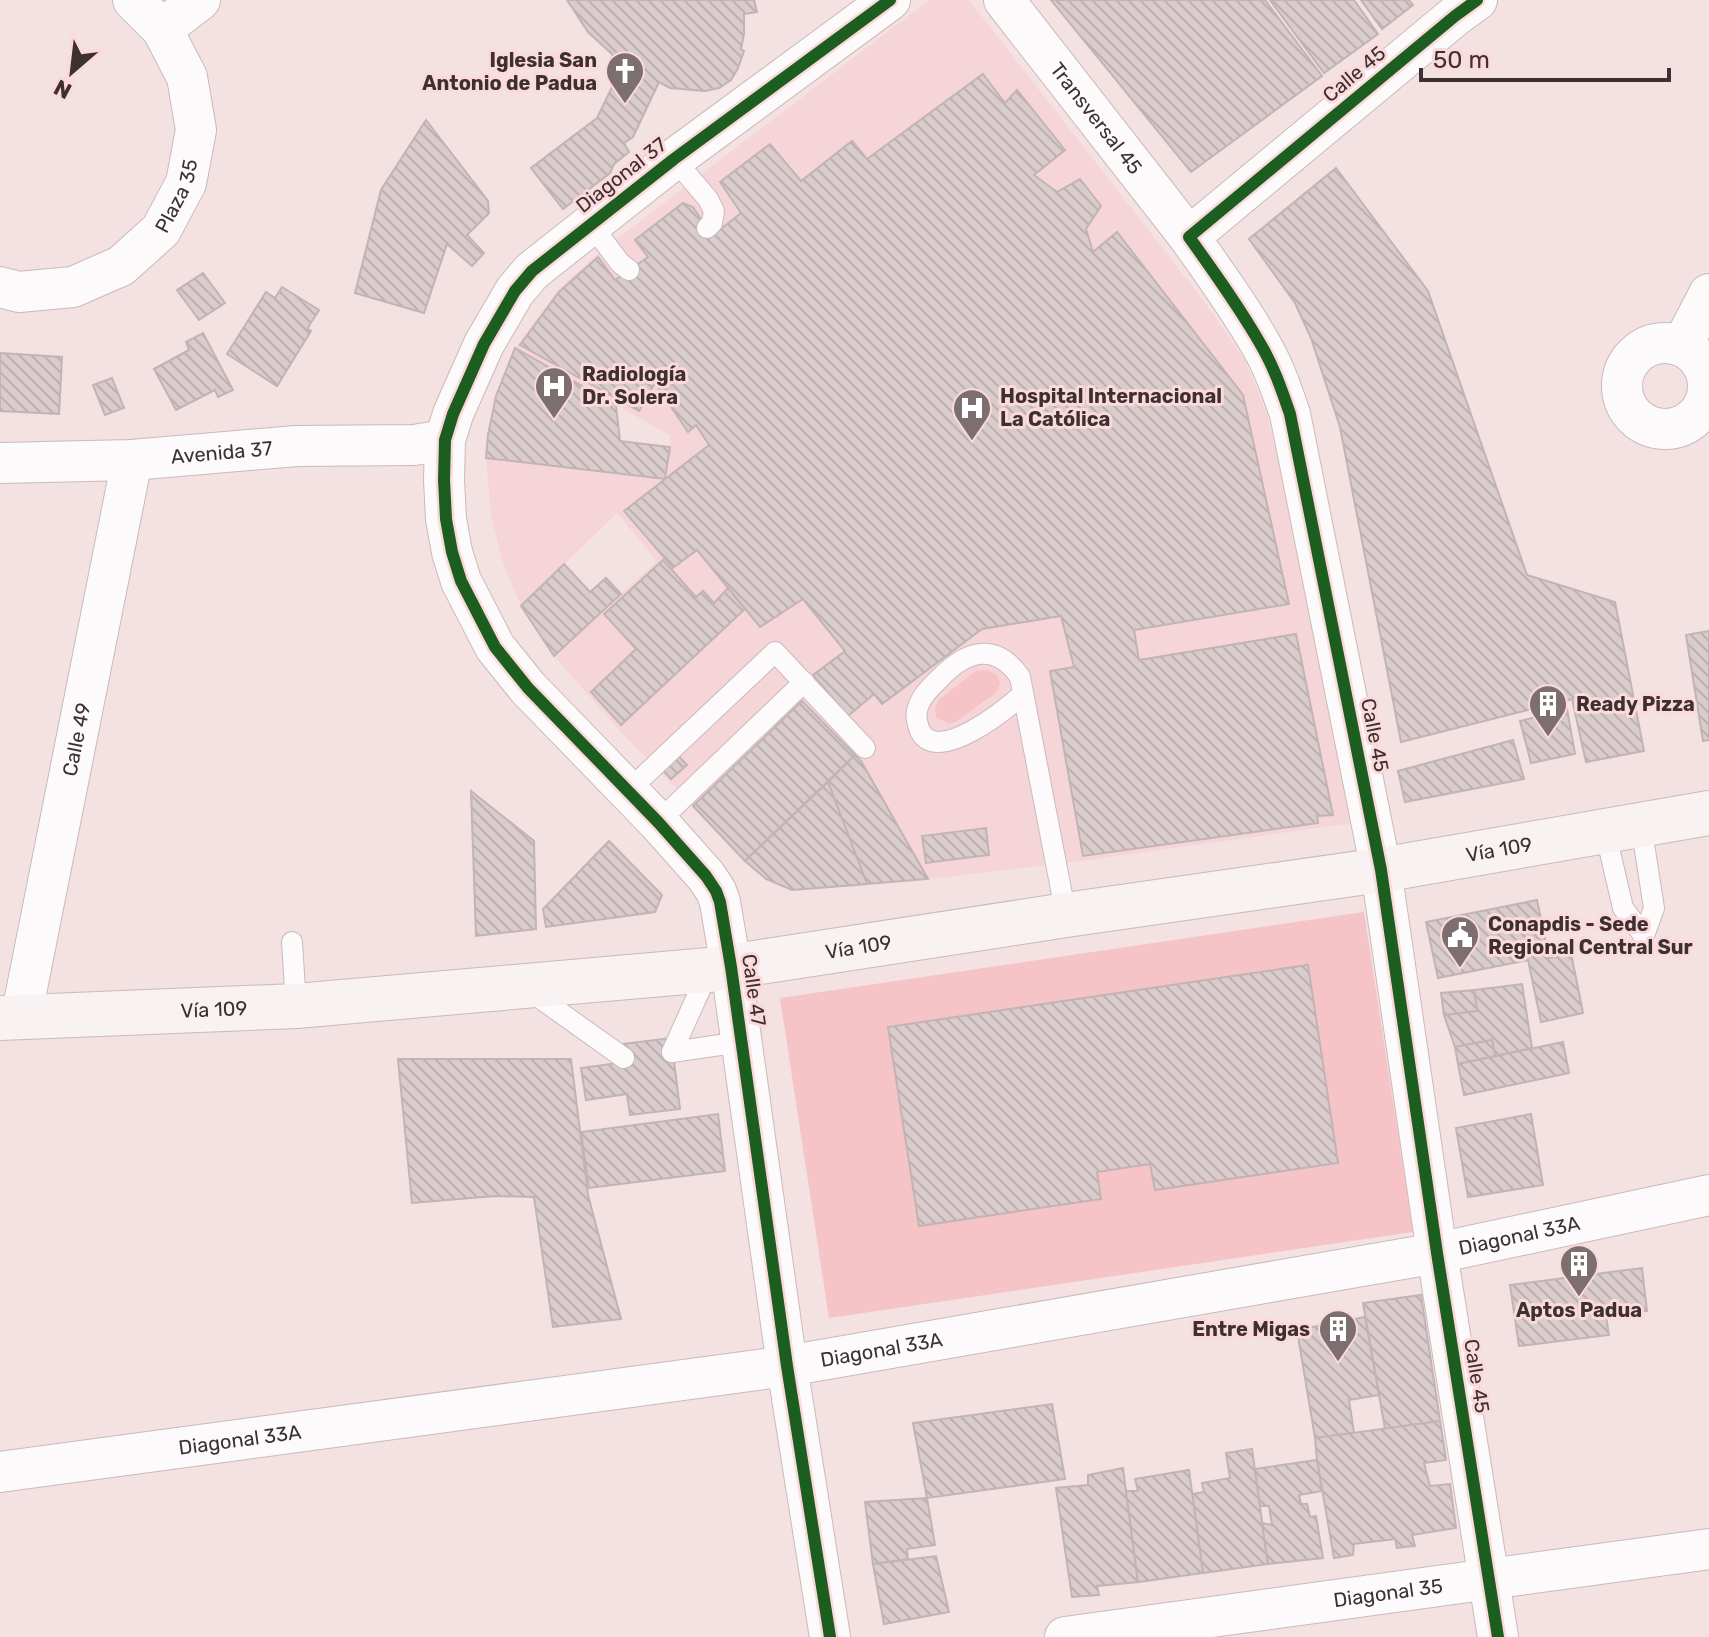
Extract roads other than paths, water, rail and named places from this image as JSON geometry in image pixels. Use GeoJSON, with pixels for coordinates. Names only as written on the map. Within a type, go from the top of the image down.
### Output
{"type":"FeatureCollection","features":[{"type":"Feature","properties":{"kind":"main road","name":"Vía 109"},"geometry":{"type":"LineString","coordinates":[[11,1018],[296,1006],[720,968],[1381,870],[1709,813]]}},
{"type":"Feature","properties":{"kind":"street","name":"Plaza 35"},"geometry":{"type":"LineString","coordinates":[[0,287],[19,292],[73,287],[121,266],[161,230],[186,183],[196,130],[187,77],[162,29],[133,0]]}},
{"type":"Feature","properties":{"kind":"street"},"geometry":{"type":"LineString","coordinates":[[162,29],[200,0]]}},
{"type":"Feature","properties":{"kind":"street","name":"Diagonal 37"},"geometry":{"type":"LineString","coordinates":[[445,440],[484,344],[515,291],[532,271],[674,159],[890,0]]}},
{"type":"Feature","properties":{"kind":"street","name":"Transversal 45"},"geometry":{"type":"LineString","coordinates":[[1004,0],[1189,237]]}},
{"type":"Feature","properties":{"kind":"street","name":"Calle 45"},"geometry":{"type":"LineString","coordinates":[[1477,0],[1189,237],[1263,348],[1290,414],[1381,870],[1498,1637]]}},
{"type":"Feature","properties":{"kind":"street"},"geometry":{"type":"LineString","coordinates":[[1682,346],[1709,294]]}},
{"type":"Feature","properties":{"kind":"street","name":"Avenida 37"},"geometry":{"type":"LineString","coordinates":[[0,463],[132,460],[296,446],[414,445],[445,440]]}},
{"type":"Feature","properties":{"kind":"street","name":"Calle 47"},"geometry":{"type":"LineString","coordinates":[[445,440],[446,519],[452,552],[461,581],[495,647],[528,688],[706,876],[720,902],[720,968],[741,1042],[787,1366],[830,1637]]}},
{"type":"Feature","properties":{"kind":"street","name":"Calle 49"},"geometry":{"type":"LineString","coordinates":[[11,1018],[132,460]]}},
{"type":"Feature","properties":{"kind":"street","name":"Diagonal 33A"},"geometry":{"type":"LineString","coordinates":[[0,1472],[787,1366],[1437,1253],[1709,1195]]}},
{"type":"Feature","properties":{"kind":"street","name":"Diagonal 35"},"geometry":{"type":"LineString","coordinates":[[1065,1637],[1709,1549]]}},
{"type":"Feature","properties":{"kind":"lane"},"geometry":{"type":"LineString","coordinates":[[674,159],[708,199],[714,211],[712,223],[707,228]]}},
{"type":"Feature","properties":{"kind":"lane"},"geometry":{"type":"LineString","coordinates":[[590,223],[620,263],[629,270]]}},
{"type":"Feature","properties":{"kind":"lane"},"geometry":{"type":"LineString","coordinates":[[628,791],[775,652],[865,748]]}},
{"type":"Feature","properties":{"kind":"lane"},"geometry":{"type":"LineString","coordinates":[[1023,694],[989,720],[956,739],[937,743],[924,738],[917,725],[917,709],[925,693],[948,669],[969,655],[991,653],[1012,665],[1020,677],[1066,915]]}},
{"type":"Feature","properties":{"kind":"lane"},"geometry":{"type":"LineString","coordinates":[[658,822],[804,682]]}},
{"type":"Feature","properties":{"kind":"lane"},"geometry":{"type":"LineString","coordinates":[[292,942],[296,1006]]}},
{"type":"Feature","properties":{"kind":"lane"},"geometry":{"type":"LineString","coordinates":[[720,968],[672,1052],[741,1042]]}},
{"type":"Feature","properties":{"kind":"lane"},"geometry":{"type":"LineString","coordinates":[[523,987],[624,1058]]}},
{"type":"Feature","properties":{"kind":"place","name":"Iglesia San Antonio de Padua"},"geometry":{"type":"Point","coordinates":[625,105]}},
{"type":"Feature","properties":{"kind":"place","name":"Radiología Dr. Solera"},"geometry":{"type":"Point","coordinates":[554,420]}},
{"type":"Feature","properties":{"kind":"place","name":"Hospital Internacional La Católica"},"geometry":{"type":"Point","coordinates":[972,442]}},
{"type":"Feature","properties":{"kind":"place","name":"Ready Pizza"},"geometry":{"type":"Point","coordinates":[1548,738]}},
{"type":"Feature","properties":{"kind":"place","name":"Conapdis - Sede Regional Central Sur"},"geometry":{"type":"Point","coordinates":[1460,969]}},
{"type":"Feature","properties":{"kind":"place","name":"Aptos Padua"},"geometry":{"type":"Point","coordinates":[1579,1298]}},
{"type":"Feature","properties":{"kind":"place","name":"Entre Migas"},"geometry":{"type":"Point","coordinates":[1338,1363]}}]}
